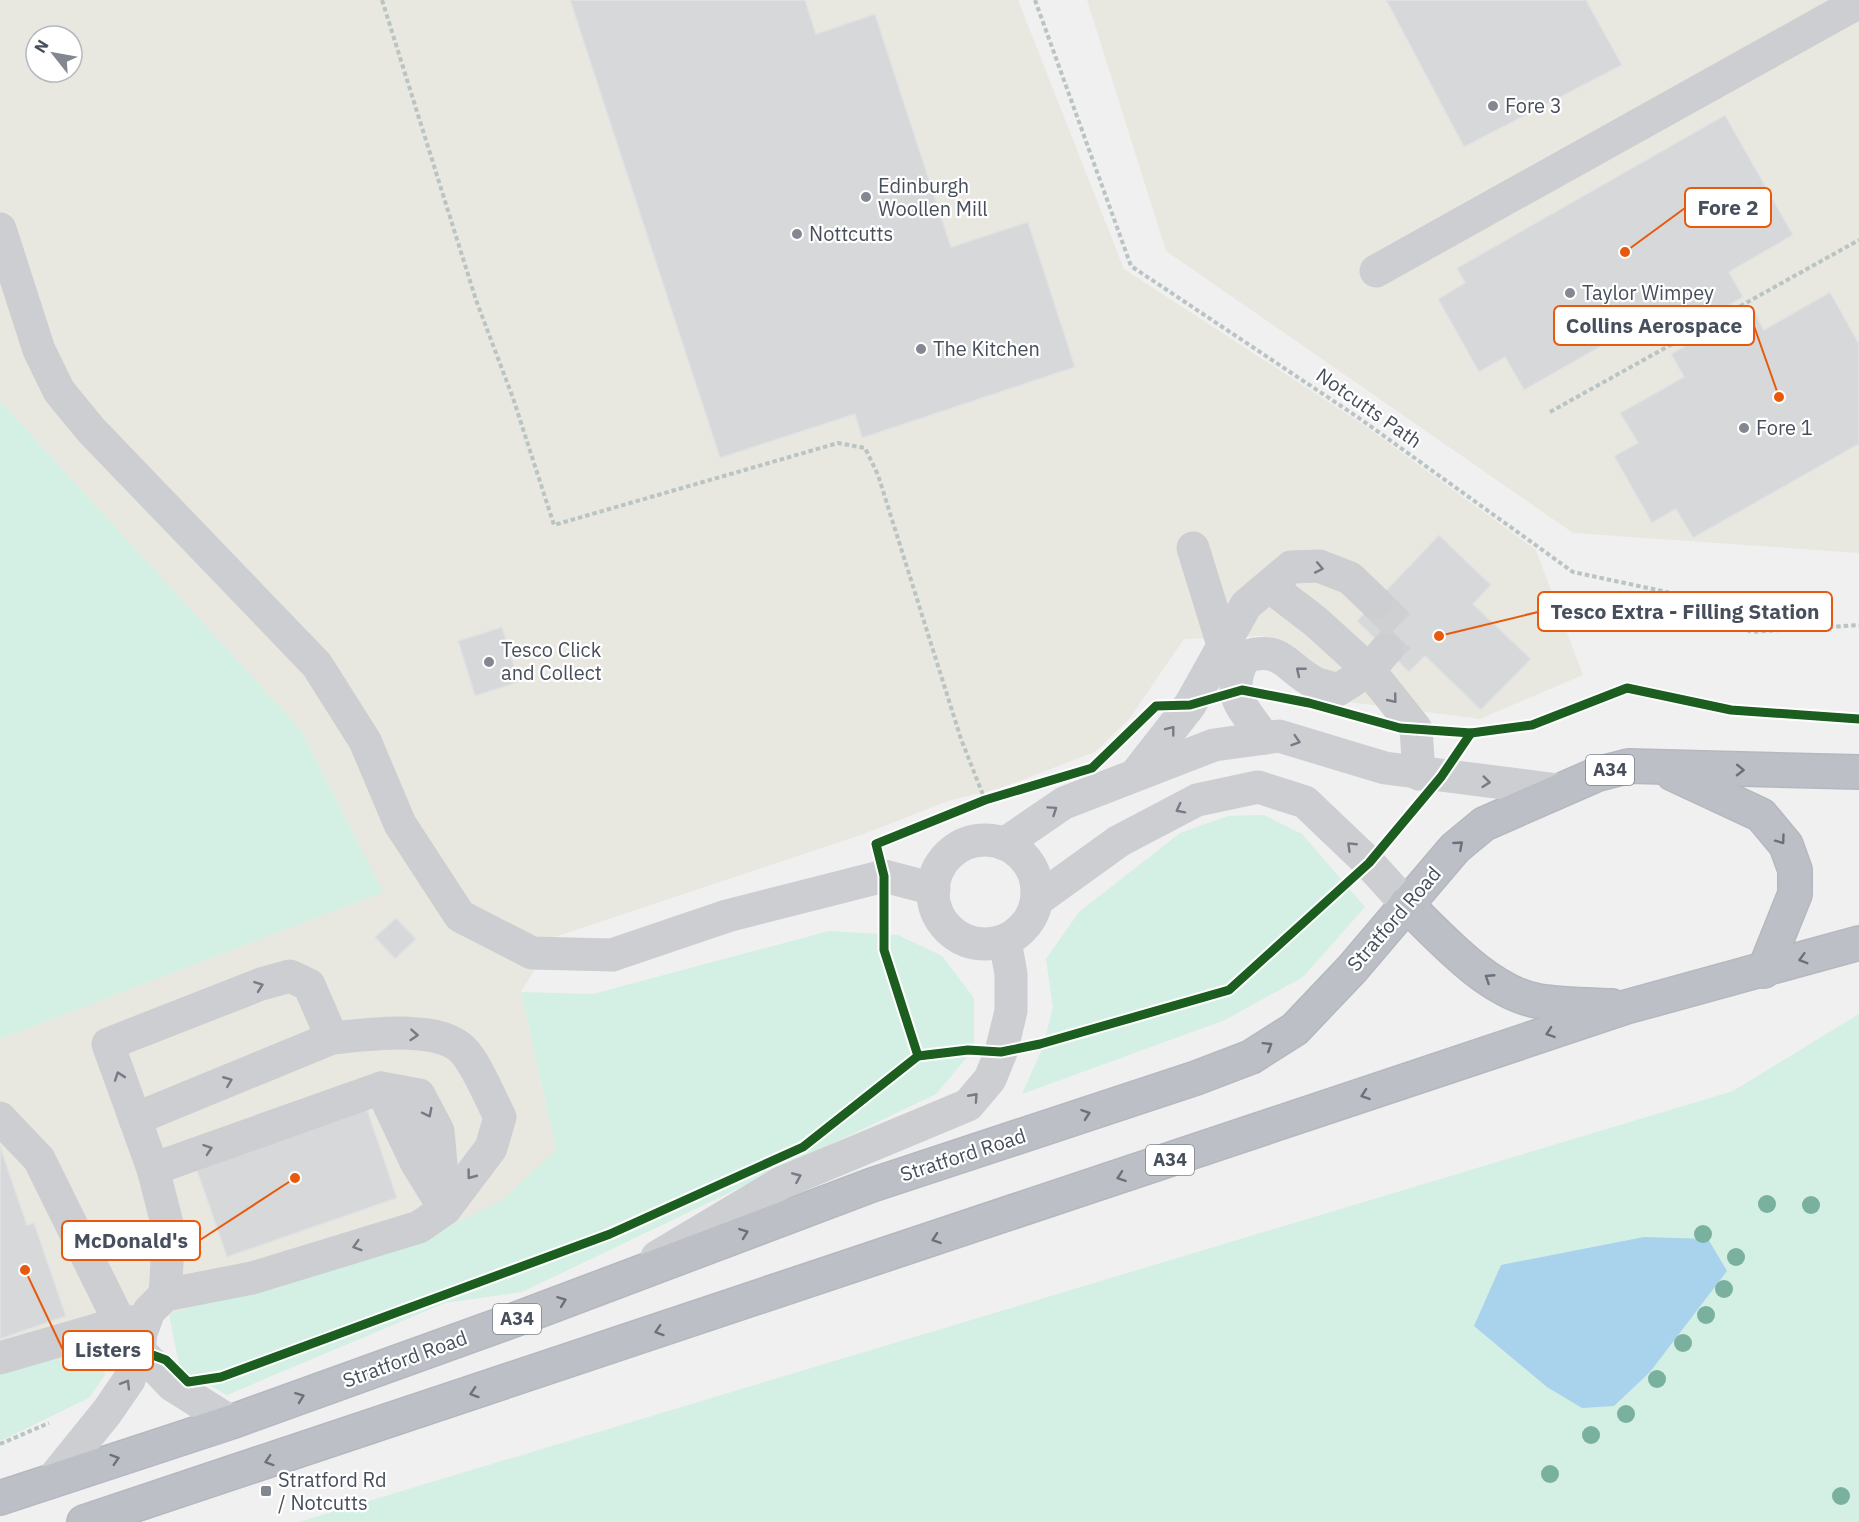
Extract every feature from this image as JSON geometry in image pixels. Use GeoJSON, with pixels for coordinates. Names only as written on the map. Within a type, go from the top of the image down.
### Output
{"type":"FeatureCollection","features":[{"type":"Feature","properties":{"kind":"highway","name":"Stratford Road"},"geometry":{"type":"LineString","coordinates":[[0,1498],[231,1422],[872,1185],[1196,1078],[1251,1056],[1295,1029],[1352,969],[1455,848],[1484,824],[1598,774],[1629,766],[1661,769],[1859,772]]}},
{"type":"Feature","properties":{"kind":"highway","name":"A34"},"geometry":{"type":"LineString","coordinates":[[1661,769],[1761,815],[1786,844],[1795,870],[1795,894],[1764,971]]}},
{"type":"Feature","properties":{"kind":"highway","name":"A34"},"geometry":{"type":"LineString","coordinates":[[1406,904],[1474,968],[1506,989],[1537,1001],[1626,1007]]}},
{"type":"Feature","properties":{"kind":"highway","name":"A34"},"geometry":{"type":"LineString","coordinates":[[84,1522],[1626,1007],[1764,971],[1859,943]]}},
{"type":"Feature","properties":{"kind":"lane"},"geometry":{"type":"LineString","coordinates":[[1376,271],[1859,2]]}},
{"type":"Feature","properties":{"kind":"lane"},"geometry":{"type":"LineString","coordinates":[[0,229],[39,350],[59,391],[91,430],[317,665],[364,741],[400,824],[460,916],[532,953],[612,955],[727,916],[884,876],[934,889]]}},
{"type":"Feature","properties":{"kind":"lane"},"geometry":{"type":"LineString","coordinates":[[1193,548],[1229,661],[1234,692],[1264,738]]}},
{"type":"Feature","properties":{"kind":"lane"},"geometry":{"type":"LineString","coordinates":[[1134,776],[1190,705],[1229,661],[1246,606],[1291,567],[1319,566],[1350,578],[1375,602]]}},
{"type":"Feature","properties":{"kind":"lane"},"geometry":{"type":"LineString","coordinates":[[1269,586],[1315,621],[1378,660],[1416,729],[1419,774]]}},
{"type":"Feature","properties":{"kind":"lane"},"geometry":{"type":"LineString","coordinates":[[1229,661],[1261,651],[1289,662],[1314,682],[1338,690],[1378,660]]}},
{"type":"Feature","properties":{"kind":"lane"},"geometry":{"type":"LineString","coordinates":[[1004,844],[1064,802],[1214,745],[1279,736],[1385,768],[1558,790]]}},
{"type":"Feature","properties":{"kind":"lane"},"geometry":{"type":"LineString","coordinates":[[1037,900],[1119,841],[1197,800],[1258,787],[1305,802],[1369,863],[1406,904]]}},
{"type":"Feature","properties":{"kind":"lane"},"geometry":{"type":"LineString","coordinates":[[977,841],[1004,844],[1020,853],[1032,869],[1037,886],[1037,900],[1028,922],[1015,935],[1005,941],[987,944],[968,942],[952,933],[936,910],[934,889],[941,865],[959,848],[977,841]]}},
{"type":"Feature","properties":{"kind":"lane"},"geometry":{"type":"LineString","coordinates":[[619,1279],[781,1184],[968,1105],[990,1079],[1001,1052],[1011,1011],[1011,974],[1005,941]]}},
{"type":"Feature","properties":{"kind":"lane"},"geometry":{"type":"LineString","coordinates":[[165,1295],[169,1231],[153,1169],[108,1044],[261,984],[290,975],[309,985],[332,1038]]}},
{"type":"Feature","properties":{"kind":"lane"},"geometry":{"type":"LineString","coordinates":[[52,1480],[107,1412],[129,1380],[135,1332],[149,1311],[165,1295],[275,1272],[419,1227],[445,1209],[491,1148],[500,1117],[462,1049],[440,1037],[387,1033],[332,1038],[135,1119]]}},
{"type":"Feature","properties":{"kind":"lane"},"geometry":{"type":"LineString","coordinates":[[153,1169],[381,1088],[419,1095],[438,1131],[445,1209]]}},
{"type":"Feature","properties":{"kind":"lane"},"geometry":{"type":"LineString","coordinates":[[0,1118],[39,1159],[135,1332],[172,1385],[231,1422]]}},
{"type":"Feature","properties":{"kind":"lane"},"geometry":{"type":"LineString","coordinates":[[0,1358],[135,1332]]}},
{"type":"Feature","properties":{"kind":"path"},"geometry":{"type":"LineString","coordinates":[[382,0],[476,300],[513,398],[554,525],[838,443],[865,448],[878,476],[962,740],[985,800]]}},
{"type":"Feature","properties":{"kind":"path"},"geometry":{"type":"LineString","coordinates":[[1550,412],[1859,240]]}},
{"type":"Feature","properties":{"kind":"shaded area"},"geometry":{"type":"Polygon","coordinates":[[[0,0],[1018,0],[1124,269],[1358,421],[1536,550],[1583,675],[1480,719],[1349,702],[1263,636],[1184,639],[1130,718],[1095,752],[998,789],[951,800],[861,835],[555,937],[521,992],[556,1150],[502,1200],[442,1230],[169,1314],[0,1374],[0,1039],[383,892],[301,730],[0,401],[0,0]]]}},
{"type":"Feature","properties":{"kind":"shaded area"},"geometry":{"type":"Polygon","coordinates":[[[1087,0],[1859,0],[1859,553],[1573,533],[1166,251],[1087,0]]]}},
{"type":"Feature","properties":{"kind":"green space"},"geometry":{"type":"Polygon","coordinates":[[[0,401],[301,730],[383,892],[0,1039],[0,401]]]}},
{"type":"Feature","properties":{"kind":"green space"},"geometry":{"type":"Polygon","coordinates":[[[1264,815],[1302,834],[1365,907],[1303,977],[1225,1020],[1022,1094],[1043,1047],[1053,1007],[1046,959],[1079,912],[1180,833],[1228,816],[1264,815]]]}},
{"type":"Feature","properties":{"kind":"green space"},"geometry":{"type":"Polygon","coordinates":[[[829,931],[898,935],[942,956],[974,998],[974,1049],[936,1094],[522,1292],[445,1303],[227,1395],[180,1369],[169,1314],[442,1230],[502,1200],[556,1150],[521,992],[593,994],[829,931]]]}},
{"type":"Feature","properties":{"kind":"green space"},"geometry":{"type":"Polygon","coordinates":[[[1859,1014],[1859,1522],[299,1522],[1733,1091],[1859,1014]]]}},
{"type":"Feature","properties":{"kind":"green space"},"geometry":{"type":"Polygon","coordinates":[[[101,1336],[105,1375],[89,1398],[0,1441],[0,1374],[101,1336]]]}},
{"type":"Feature","properties":{"kind":"water"},"geometry":{"type":"Polygon","coordinates":[[[1644,1237],[1708,1239],[1727,1271],[1650,1372],[1614,1406],[1582,1408],[1547,1387],[1474,1326],[1501,1265],[1644,1237]]]}},
{"type":"Feature","properties":{"kind":"building","name":"Nottcutts"},"geometry":{"type":"Polygon","coordinates":[[[570,0],[805,0],[816,34],[875,14],[951,247],[1028,222],[1075,367],[862,438],[855,414],[720,458],[570,0]]]}},
{"type":"Feature","properties":{"kind":"building","name":"Fore 3"},"geometry":{"type":"Polygon","coordinates":[[[1386,0],[1586,0],[1622,65],[1464,147],[1386,0]]]}},
{"type":"Feature","properties":{"kind":"building"},"geometry":{"type":"Polygon","coordinates":[[[1725,115],[1793,235],[1729,272],[1743,297],[1668,340],[1654,316],[1524,390],[1505,357],[1479,372],[1438,299],[1465,283],[1457,268],[1725,115]]]}},
{"type":"Feature","properties":{"kind":"building","name":"Fore 1"},"geometry":{"type":"Polygon","coordinates":[[[1830,292],[1859,344],[1859,444],[1693,538],[1676,509],[1652,523],[1614,456],[1638,443],[1620,413],[1684,377],[1671,354],[1752,308],[1764,330],[1830,292]]]}},
{"type":"Feature","properties":{"kind":"building"},"geometry":{"type":"Polygon","coordinates":[[[1439,535],[1491,585],[1473,604],[1531,659],[1481,710],[1425,656],[1409,672],[1357,621],[1439,535]]]}},
{"type":"Feature","properties":{"kind":"building","name":"Tesco Click and Collect"},"geometry":{"type":"Polygon","coordinates":[[[502,627],[519,682],[475,696],[458,641],[502,627]]]}},
{"type":"Feature","properties":{"kind":"building"},"geometry":{"type":"Polygon","coordinates":[[[396,918],[416,939],[395,959],[375,937],[396,918]]]}},
{"type":"Feature","properties":{"kind":"building"},"geometry":{"type":"Polygon","coordinates":[[[364,1100],[397,1198],[227,1257],[193,1159],[364,1100]]]}},
{"type":"Feature","properties":{"kind":"building"},"geometry":{"type":"Polygon","coordinates":[[[0,1146],[27,1225],[34,1223],[66,1316],[0,1339],[0,1146]]]}},
{"type":"Feature","properties":{"kind":"tunnel"},"geometry":{"type":"LineString","coordinates":[[1375,602],[1404,631],[1386,650]]}},
{"type":"Feature","properties":{"kind":"cycle path"},"geometry":{"type":"LineString","coordinates":[[139,1350],[166,1360],[188,1382],[221,1377],[610,1234],[803,1147],[918,1056],[884,950],[884,876],[876,844],[985,800],[1092,768],[1156,706],[1190,705],[1242,690],[1309,703],[1400,728],[1471,733],[1532,725],[1627,688],[1731,710],[1859,719]]}},
{"type":"Feature","properties":{"kind":"cycle path"},"geometry":{"type":"LineString","coordinates":[[918,1056],[968,1050],[1001,1052],[1040,1044],[1229,990],[1369,863],[1441,777],[1471,733]]}},
{"type":"Feature","properties":{"kind":"place","name":"Fore 3"},"geometry":{"type":"Point","coordinates":[1493,106]}},
{"type":"Feature","properties":{"kind":"place","name":"Edinburgh Woollen Mill"},"geometry":{"type":"Point","coordinates":[866,197]}},
{"type":"Feature","properties":{"kind":"place","name":"Nottcutts"},"geometry":{"type":"Point","coordinates":[797,234]}},
{"type":"Feature","properties":{"kind":"place","name":"Fore 2"},"geometry":{"type":"Point","coordinates":[1625,252]}},
{"type":"Feature","properties":{"kind":"place","name":"Taylor Wimpey"},"geometry":{"type":"Point","coordinates":[1570,293]}},
{"type":"Feature","properties":{"kind":"place","name":"The Kitchen"},"geometry":{"type":"Point","coordinates":[921,349]}},
{"type":"Feature","properties":{"kind":"place","name":"Collins Aerospace"},"geometry":{"type":"Point","coordinates":[1779,397]}},
{"type":"Feature","properties":{"kind":"place","name":"Fore 1"},"geometry":{"type":"Point","coordinates":[1744,428]}},
{"type":"Feature","properties":{"kind":"place","name":"Tesco Extra - Filling Station"},"geometry":{"type":"Point","coordinates":[1439,636]}},
{"type":"Feature","properties":{"kind":"place","name":"Tesco Click and Collect"},"geometry":{"type":"Point","coordinates":[489,662]}},
{"type":"Feature","properties":{"kind":"place","name":"McDonald's"},"geometry":{"type":"Point","coordinates":[295,1178]}},
{"type":"Feature","properties":{"kind":"place","name":"Listers"},"geometry":{"type":"Point","coordinates":[25,1270]}},
{"type":"Feature","properties":{"kind":"place","name":"Stratford Rd / Notcutts"},"geometry":{"type":"Point","coordinates":[266,1491]}}]}
